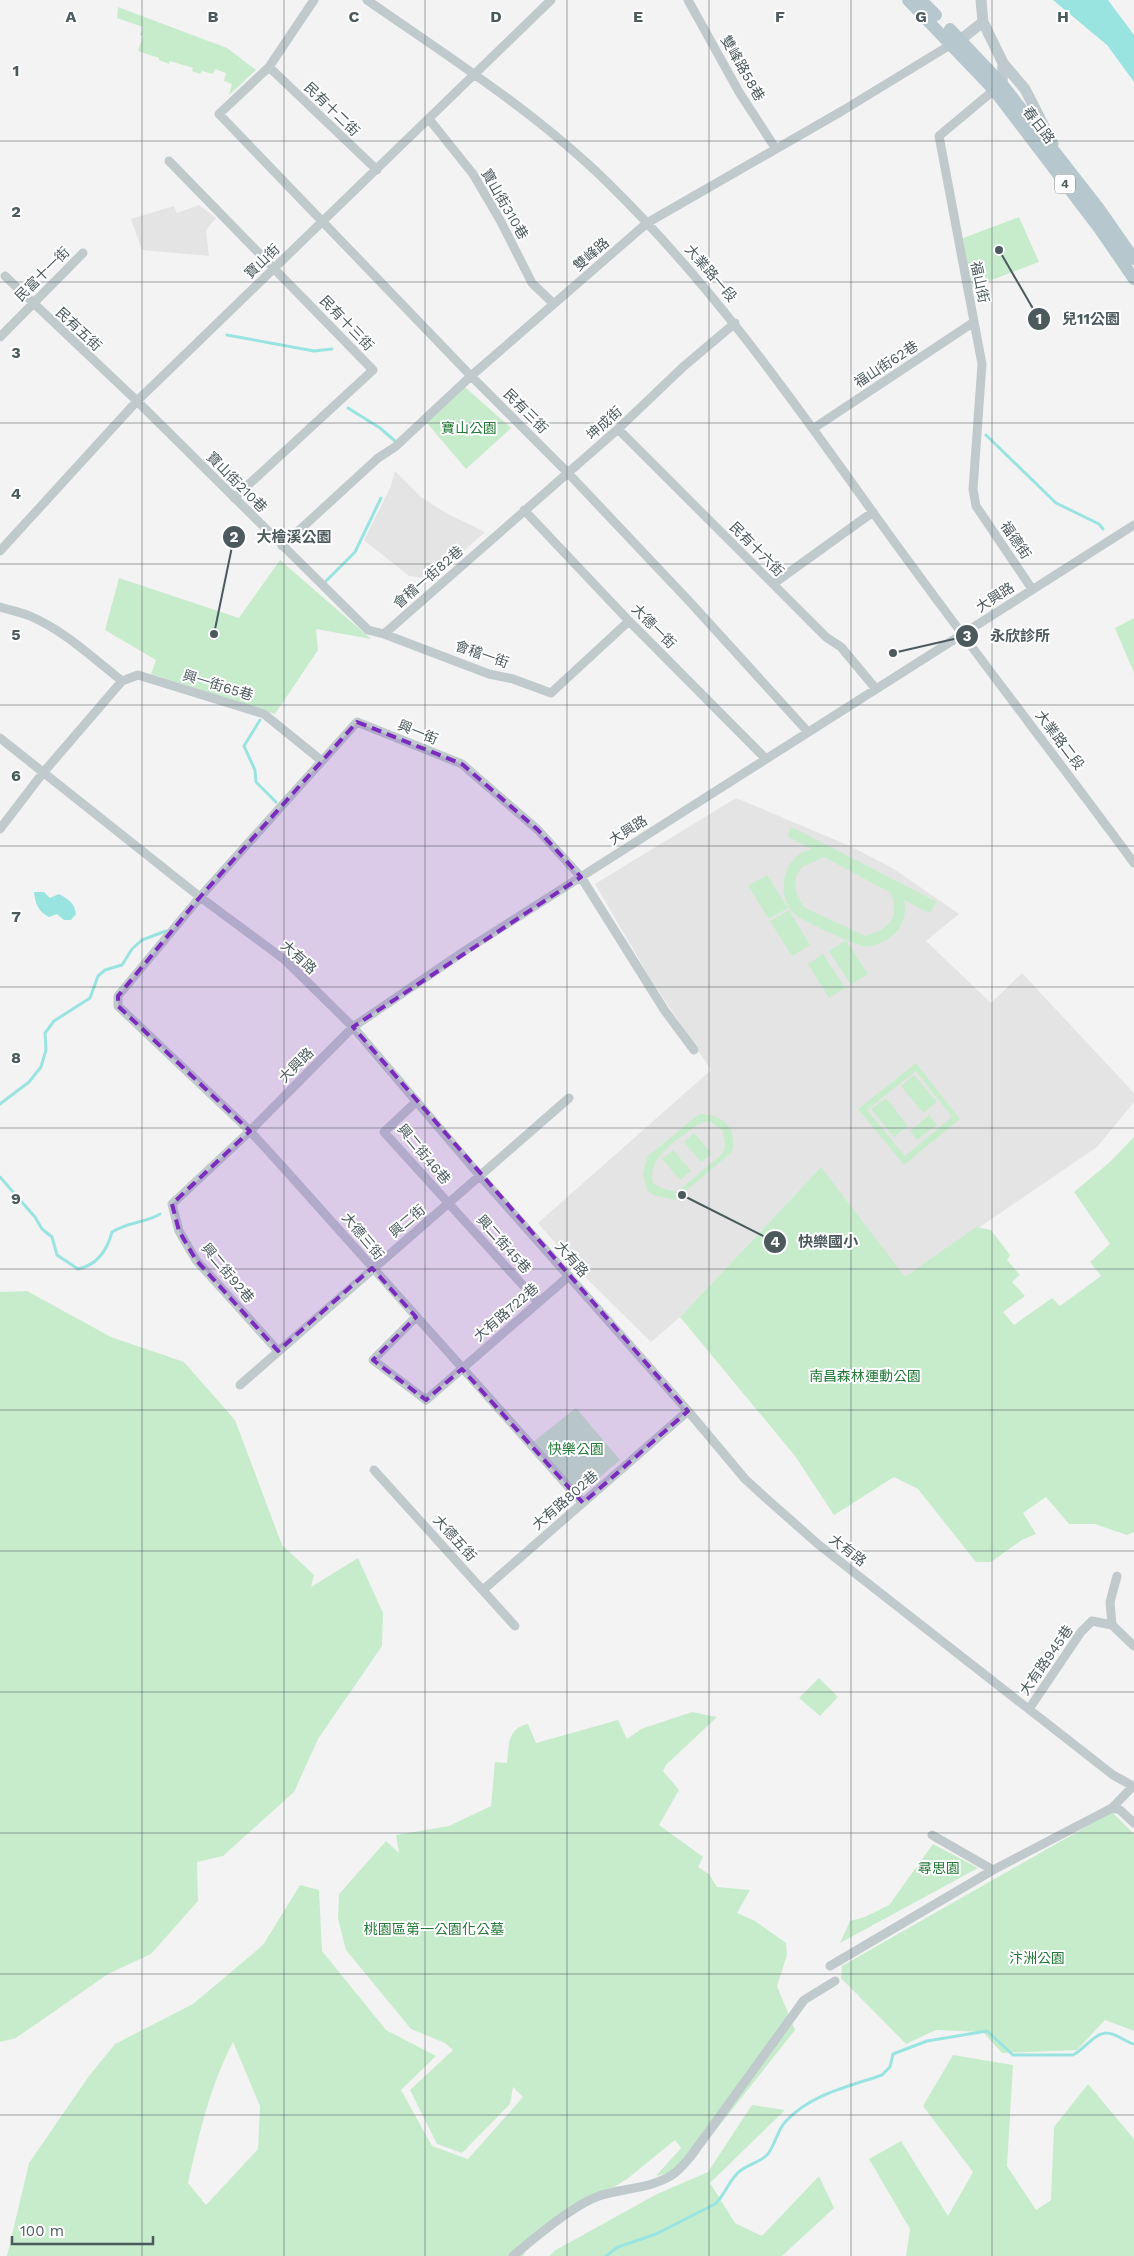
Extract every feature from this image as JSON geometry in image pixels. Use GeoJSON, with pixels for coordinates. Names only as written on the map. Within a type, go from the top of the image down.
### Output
{"type":"FeatureCollection","features":[{"type":"Feature","properties":{"kind":"main road","name":"春日路"},"geometry":{"type":"LineString","coordinates":[[908,0],[956,42]]}},
{"type":"Feature","properties":{"kind":"main road","name":"春日路"},"geometry":{"type":"LineString","coordinates":[[921,0],[1064,164],[1134,259]]}},
{"type":"Feature","properties":{"kind":"main road","name":"春日路"},"geometry":{"type":"LineString","coordinates":[[998,87],[1134,279]]}},
{"type":"Feature","properties":{"kind":"street"},"geometry":{"type":"LineString","coordinates":[[269,67],[314,0]]}},
{"type":"Feature","properties":{"kind":"street","name":"大業路一段"},"geometry":{"type":"LineString","coordinates":[[367,0],[522,110],[607,182],[647,223],[698,278],[735,323],[963,633]]}},
{"type":"Feature","properties":{"kind":"street","name":"寶山街"},"geometry":{"type":"LineString","coordinates":[[0,551],[137,401],[551,0]]}},
{"type":"Feature","properties":{"kind":"street","name":"雙峰路58巷"},"geometry":{"type":"LineString","coordinates":[[688,0],[739,92],[776,149]]}},
{"type":"Feature","properties":{"kind":"street"},"geometry":{"type":"LineString","coordinates":[[981,0],[983,22],[1003,63],[1025,90],[1064,164]]}},
{"type":"Feature","properties":{"kind":"street"},"geometry":{"type":"LineString","coordinates":[[956,42],[983,22]]}},
{"type":"Feature","properties":{"kind":"street","name":"雙峰路"},"geometry":{"type":"LineString","coordinates":[[282,546],[378,458],[396,447],[471,376],[647,223],[956,42]]}},
{"type":"Feature","properties":{"kind":"street"},"geometry":{"type":"LineString","coordinates":[[998,87],[1003,63]]}},
{"type":"Feature","properties":{"kind":"street","name":"民有三街"},"geometry":{"type":"LineString","coordinates":[[269,67],[219,114],[324,221],[471,376],[568,473],[689,601],[808,732]]}},
{"type":"Feature","properties":{"kind":"street","name":"民有十二街"},"geometry":{"type":"LineString","coordinates":[[269,67],[377,170]]}},
{"type":"Feature","properties":{"kind":"street","name":"福山街"},"geometry":{"type":"LineString","coordinates":[[976,506],[973,489],[982,364],[964,280],[938,136],[998,87]]}},
{"type":"Feature","properties":{"kind":"street","name":"寶山街310巷"},"geometry":{"type":"LineString","coordinates":[[429,119],[473,174],[500,220],[532,283],[554,304]]}},
{"type":"Feature","properties":{"kind":"street","name":"民有十三街"},"geometry":{"type":"LineString","coordinates":[[169,161],[373,370],[234,498]]}},
{"type":"Feature","properties":{"kind":"street","name":"民富十一街"},"geometry":{"type":"LineString","coordinates":[[0,336],[83,253]]}},
{"type":"Feature","properties":{"kind":"street","name":"民有五街"},"geometry":{"type":"LineString","coordinates":[[5,276],[32,304],[137,401]]}},
{"type":"Feature","properties":{"kind":"street","name":"福山街62巷"},"geometry":{"type":"LineString","coordinates":[[814,428],[974,322]]}},
{"type":"Feature","properties":{"kind":"street","name":"坤成街"},"geometry":{"type":"LineString","coordinates":[[489,541],[618,429],[682,367],[735,323]]}},
{"type":"Feature","properties":{"kind":"street","name":"寶山街210巷"},"geometry":{"type":"LineString","coordinates":[[137,401],[318,582]]}},
{"type":"Feature","properties":{"kind":"street","name":"民有十六街"},"geometry":{"type":"LineString","coordinates":[[618,429],[826,637],[841,647],[876,689]]}},
{"type":"Feature","properties":{"kind":"street","name":"福德街"},"geometry":{"type":"LineString","coordinates":[[976,506],[1032,590]]}},
{"type":"Feature","properties":{"kind":"street","name":"大德一街"},"geometry":{"type":"LineString","coordinates":[[524,510],[629,621],[766,759]]}},
{"type":"Feature","properties":{"kind":"street"},"geometry":{"type":"LineString","coordinates":[[773,584],[873,512]]}},
{"type":"Feature","properties":{"kind":"street","name":"大興路"},"geometry":{"type":"LineString","coordinates":[[172,1204],[250,1131],[354,1027],[466,950],[1134,524]]}},
{"type":"Feature","properties":{"kind":"street","name":"會稽一街82巷"},"geometry":{"type":"LineString","coordinates":[[384,634],[489,541]]}},
{"type":"Feature","properties":{"kind":"street","name":"會稽一街"},"geometry":{"type":"LineString","coordinates":[[318,582],[368,630],[384,634],[489,674],[513,679],[552,693],[629,621]]}},
{"type":"Feature","properties":{"kind":"street"},"geometry":{"type":"LineString","coordinates":[[0,607],[30,616],[78,645],[122,681],[42,774],[0,829]]}},
{"type":"Feature","properties":{"kind":"street","name":"大業路二段"},"geometry":{"type":"LineString","coordinates":[[963,633],[1134,863]]}},
{"type":"Feature","properties":{"kind":"street","name":"興一街65巷"},"geometry":{"type":"LineString","coordinates":[[122,681],[138,675],[264,714],[322,762]]}},
{"type":"Feature","properties":{"kind":"street","name":"興一街"},"geometry":{"type":"LineString","coordinates":[[118,996],[200,897],[357,722],[462,764],[532,824],[581,877],[665,1011],[694,1050]]}},
{"type":"Feature","properties":{"kind":"street","name":"大有路"},"geometry":{"type":"LineString","coordinates":[[0,738],[42,774],[200,897],[285,960],[354,1027],[480,1177],[688,1411],[745,1479],[819,1545],[1113,1775],[1133,1786]]}},
{"type":"Feature","properties":{"kind":"street","name":"大德三街"},"geometry":{"type":"LineString","coordinates":[[118,996],[118,1006],[250,1131],[332,1220],[372,1268],[583,1503]]}},
{"type":"Feature","properties":{"kind":"street","name":"興二街"},"geometry":{"type":"LineString","coordinates":[[240,1385],[372,1268],[480,1177],[568,1098]]}},
{"type":"Feature","properties":{"kind":"street","name":"興二街46巷"},"geometry":{"type":"LineString","coordinates":[[417,1101],[384,1132],[449,1204]]}},
{"type":"Feature","properties":{"kind":"street","name":"興二街92巷"},"geometry":{"type":"LineString","coordinates":[[172,1204],[179,1230],[196,1260],[278,1352]]}},
{"type":"Feature","properties":{"kind":"street","name":"興二街45巷"},"geometry":{"type":"LineString","coordinates":[[449,1204],[538,1302]]}},
{"type":"Feature","properties":{"kind":"street","name":"大有路722巷"},"geometry":{"type":"LineString","coordinates":[[416,1316],[373,1360],[426,1400],[569,1276]]}},
{"type":"Feature","properties":{"kind":"street","name":"大有路802巷"},"geometry":{"type":"LineString","coordinates":[[483,1590],[688,1411]]}},
{"type":"Feature","properties":{"kind":"street","name":"大德五街"},"geometry":{"type":"LineString","coordinates":[[374,1470],[515,1626]]}},
{"type":"Feature","properties":{"kind":"street"},"geometry":{"type":"LineString","coordinates":[[1117,1576],[1110,1602],[1112,1625],[1134,1646]]}},
{"type":"Feature","properties":{"kind":"street","name":"大有路945巷"},"geometry":{"type":"LineString","coordinates":[[1029,1709],[1081,1632],[1092,1621],[1112,1625]]}},
{"type":"Feature","properties":{"kind":"street"},"geometry":{"type":"LineString","coordinates":[[830,1966],[992,1870],[1112,1808],[1133,1786]]}},
{"type":"Feature","properties":{"kind":"street"},"geometry":{"type":"LineString","coordinates":[[1112,1808],[1120,1810],[1134,1823]]}},
{"type":"Feature","properties":{"kind":"street"},"geometry":{"type":"LineString","coordinates":[[932,1835],[992,1870]]}},
{"type":"Feature","properties":{"kind":"street"},"geometry":{"type":"LineString","coordinates":[[513,2256],[532,2239],[587,2202],[599,2196],[651,2185],[673,2175],[691,2156],[804,2000],[835,1981]]}},
{"type":"Feature","properties":{"kind":"highlighted area"},"geometry":{"type":"Polygon","coordinates":[[[357,722],[462,764],[538,830],[581,877],[353,1027],[688,1411],[583,1503],[462,1369],[426,1400],[373,1360],[416,1317],[372,1268],[278,1351],[196,1260],[179,1231],[172,1204],[250,1131],[118,1006],[118,996],[200,897],[357,722]]]}},
{"type":"Feature","properties":{"kind":"shaded area"},"geometry":{"type":"Polygon","coordinates":[[[199,205],[216,218],[206,230],[209,256],[142,250],[131,219],[174,206],[177,213],[199,205]]]}},
{"type":"Feature","properties":{"kind":"shaded area"},"geometry":{"type":"Polygon","coordinates":[[[395,471],[421,497],[446,513],[485,532],[433,579],[409,576],[364,540],[390,488],[395,471]]]}},
{"type":"Feature","properties":{"kind":"shaded area"},"geometry":{"type":"Polygon","coordinates":[[[736,798],[850,846],[894,869],[959,914],[926,941],[991,1003],[1022,973],[1134,1093],[1134,1102],[1097,1147],[905,1278],[820,1168],[680,1317],[651,1342],[578,1270],[538,1223],[711,1070],[650,978],[595,884],[736,798]]]}},
{"type":"Feature","properties":{"kind":"green space"},"geometry":{"type":"Polygon","coordinates":[[[118,7],[227,48],[256,70],[229,95],[232,84],[224,81],[226,73],[215,69],[213,74],[202,71],[200,74],[192,71],[193,68],[170,61],[169,64],[159,60],[159,58],[138,51],[143,36],[140,35],[143,27],[117,18],[118,7]]]}},
{"type":"Feature","properties":{"kind":"green space"},"geometry":{"type":"Polygon","coordinates":[[[1019,217],[1039,262],[971,288],[963,238],[1019,217]]]}},
{"type":"Feature","properties":{"kind":"green space","name":"寶山公園"},"geometry":{"type":"Polygon","coordinates":[[[465,387],[511,428],[466,469],[427,423],[465,387]]]}},
{"type":"Feature","properties":{"kind":"green space"},"geometry":{"type":"Polygon","coordinates":[[[280,560],[371,639],[316,629],[318,650],[275,714],[151,674],[156,660],[105,630],[119,578],[239,618],[280,560]]]}},
{"type":"Feature","properties":{"kind":"green space"},"geometry":{"type":"Polygon","coordinates":[[[1134,618],[1134,673],[1115,628],[1134,618]]]}},
{"type":"Feature","properties":{"kind":"green space"},"geometry":{"type":"Polygon","coordinates":[[[792,827],[937,902],[929,913],[904,900],[904,915],[899,929],[892,936],[872,946],[863,946],[840,937],[797,916],[787,904],[784,888],[786,871],[797,856],[811,849],[787,836],[792,827]],[[824,857],[802,867],[796,876],[795,888],[804,907],[865,936],[880,930],[890,922],[894,910],[891,893],[824,857]]]}},
{"type":"Feature","properties":{"kind":"green space"},"geometry":{"type":"Polygon","coordinates":[[[767,875],[788,908],[769,919],[748,886],[767,875]]]}},
{"type":"Feature","properties":{"kind":"green space"},"geometry":{"type":"Polygon","coordinates":[[[789,910],[810,945],[792,956],[770,921],[789,910]]]}},
{"type":"Feature","properties":{"kind":"green space"},"geometry":{"type":"Polygon","coordinates":[[[846,940],[868,974],[851,985],[829,951],[846,940]]]}},
{"type":"Feature","properties":{"kind":"green space"},"geometry":{"type":"Polygon","coordinates":[[[823,954],[845,988],[829,998],[808,964],[823,954]]]}},
{"type":"Feature","properties":{"kind":"green space"},"geometry":{"type":"Polygon","coordinates":[[[916,1063],[960,1119],[904,1165],[858,1109],[916,1063]],[[916,1071],[867,1110],[905,1156],[952,1117],[916,1071]]]}},
{"type":"Feature","properties":{"kind":"green space"},"geometry":{"type":"Polygon","coordinates":[[[914,1075],[937,1102],[923,1113],[901,1086],[914,1075]]]}},
{"type":"Feature","properties":{"kind":"green space"},"geometry":{"type":"Polygon","coordinates":[[[886,1098],[908,1126],[894,1137],[871,1109],[886,1098]]]}},
{"type":"Feature","properties":{"kind":"green space"},"geometry":{"type":"Polygon","coordinates":[[[699,1114],[722,1120],[731,1129],[733,1136],[732,1152],[675,1200],[654,1195],[647,1191],[643,1175],[648,1156],[699,1114]],[[711,1122],[698,1124],[659,1156],[652,1173],[653,1183],[661,1188],[677,1192],[723,1153],[725,1145],[723,1131],[711,1122]]]}},
{"type":"Feature","properties":{"kind":"green space"},"geometry":{"type":"Polygon","coordinates":[[[929,1115],[937,1125],[917,1140],[910,1131],[929,1115]]]}},
{"type":"Feature","properties":{"kind":"green space"},"geometry":{"type":"Polygon","coordinates":[[[694,1133],[712,1154],[701,1162],[684,1142],[694,1133]]]}},
{"type":"Feature","properties":{"kind":"green space","name":"南昌森林運動公園"},"geometry":{"type":"Polygon","coordinates":[[[1134,1137],[1134,1532],[1127,1535],[1095,1524],[1069,1524],[1046,1497],[1023,1513],[1036,1534],[1022,1540],[991,1562],[976,1562],[918,1489],[894,1477],[834,1515],[795,1456],[680,1317],[821,1167],[905,1277],[976,1227],[991,1230],[1010,1255],[1007,1260],[1020,1275],[1012,1282],[1025,1296],[1003,1312],[1014,1325],[1052,1298],[1060,1306],[1101,1276],[1090,1262],[1110,1244],[1074,1192],[1111,1161],[1134,1137]]]}},
{"type":"Feature","properties":{"kind":"green space"},"geometry":{"type":"Polygon","coordinates":[[[673,1150],[691,1171],[680,1180],[662,1159],[673,1150]]]}},
{"type":"Feature","properties":{"kind":"green space"},"geometry":{"type":"Polygon","coordinates":[[[27,1291],[111,1337],[184,1362],[235,1420],[282,1545],[314,1575],[311,1587],[358,1558],[383,1613],[382,1646],[318,1739],[294,1792],[223,1856],[197,1862],[198,1901],[151,1954],[108,1974],[16,2038],[0,2042],[0,1292],[27,1291]]]}},
{"type":"Feature","properties":{"kind":"green space","name":"快樂公園"},"geometry":{"type":"Polygon","coordinates":[[[576,1408],[620,1460],[580,1494],[533,1442],[576,1408]]]}},
{"type":"Feature","properties":{"kind":"green space"},"geometry":{"type":"Polygon","coordinates":[[[819,1678],[838,1697],[820,1716],[799,1698],[819,1678]]]}},
{"type":"Feature","properties":{"kind":"green space","name":"桃園區第一公園化公墓"},"geometry":{"type":"Polygon","coordinates":[[[692,1712],[717,1717],[666,1765],[663,1771],[679,1790],[659,1825],[703,1857],[698,1867],[709,1874],[717,1887],[750,1890],[737,1913],[755,1921],[786,1943],[787,1955],[777,1986],[795,2030],[685,2169],[656,2176],[681,2148],[675,2140],[627,2179],[533,2237],[523,2256],[7,2256],[29,2163],[89,2076],[115,2044],[193,2004],[263,1945],[300,1885],[319,1890],[322,1951],[386,2030],[436,2056],[401,2090],[432,2146],[468,2159],[523,2097],[513,2087],[510,2104],[462,2153],[437,2144],[410,2090],[453,2050],[445,2043],[411,2029],[346,1950],[338,1919],[339,1894],[386,1841],[399,1853],[396,1835],[449,1826],[491,1806],[495,1762],[507,1763],[510,1739],[516,1729],[521,1726],[528,1724],[536,1743],[618,1720],[627,1739],[641,1729],[692,1712]],[[233,2042],[211,2094],[188,2183],[206,2205],[258,2149],[260,2106],[233,2042]]]}},
{"type":"Feature","properties":{"kind":"green space","name":"汴洲公園"},"geometry":{"type":"Polygon","coordinates":[[[1112,1812],[1134,1834],[1134,2031],[1105,2020],[1077,2050],[1002,2053],[983,2032],[936,2030],[906,2044],[841,1978],[842,1966],[1112,1812]]]}},
{"type":"Feature","properties":{"kind":"green space","name":"尋思園"},"geometry":{"type":"Polygon","coordinates":[[[933,1844],[978,1868],[840,1943],[850,1921],[865,1917],[889,1905],[933,1844]]]}},
{"type":"Feature","properties":{"kind":"green space"},"geometry":{"type":"Polygon","coordinates":[[[953,2055],[1013,2065],[1007,2166],[1036,2210],[1051,2200],[1054,2127],[1088,2084],[1134,2139],[1134,2256],[906,2256],[910,2229],[869,2159],[901,2141],[948,2216],[973,2172],[923,2106],[953,2055]]]}},
{"type":"Feature","properties":{"kind":"green space"},"geometry":{"type":"Polygon","coordinates":[[[752,2105],[785,2110],[710,2183],[735,2223],[762,2236],[819,2176],[834,2208],[782,2256],[550,2256],[554,2251],[657,2194],[708,2172],[752,2105]]]}},
{"type":"Feature","properties":{"kind":"water"},"geometry":{"type":"Polygon","coordinates":[[[1053,0],[1108,0],[1134,35],[1134,82],[1107,45],[1053,0]]]}},
{"type":"Feature","properties":{"kind":"water"},"geometry":{"type":"Polygon","coordinates":[[[34,892],[44,892],[50,898],[59,894],[73,904],[76,914],[71,920],[64,920],[57,914],[49,917],[38,907],[34,892]]]}},
{"type":"Feature","properties":{"kind":"waterway"},"geometry":{"type":"LineString","coordinates":[[227,335],[314,351],[332,349]]}},
{"type":"Feature","properties":{"kind":"waterway"},"geometry":{"type":"LineString","coordinates":[[348,408],[380,428],[395,441]]}},
{"type":"Feature","properties":{"kind":"waterway"},"geometry":{"type":"LineString","coordinates":[[986,435],[1056,503],[1099,524],[1103,529]]}},
{"type":"Feature","properties":{"kind":"waterway"},"geometry":{"type":"LineString","coordinates":[[325,582],[355,552],[381,498]]}},
{"type":"Feature","properties":{"kind":"waterway"},"geometry":{"type":"LineString","coordinates":[[260,720],[244,746],[255,770],[256,782],[276,802]]}},
{"type":"Feature","properties":{"kind":"waterway"},"geometry":{"type":"LineString","coordinates":[[0,1104],[29,1082],[41,1067],[46,1050],[45,1033],[54,1021],[90,998],[98,976],[105,970],[122,965],[132,949],[142,940],[166,931]]}},
{"type":"Feature","properties":{"kind":"waterway"},"geometry":{"type":"LineString","coordinates":[[0,1177],[35,1217],[42,1229],[52,1237],[57,1255],[78,1269],[96,1261],[104,1251],[112,1232],[160,1214]]}},
{"type":"Feature","properties":{"kind":"waterway"},"geometry":{"type":"LineString","coordinates":[[606,2256],[618,2247],[656,2234],[715,2204],[738,2172],[767,2155],[783,2125],[796,2112],[831,2092],[882,2075],[890,2067],[893,2054],[927,2041],[987,2031],[1013,2055],[1073,2055],[1103,2033],[1114,2034],[1134,2044]]}},
{"type":"Feature","properties":{"kind":"place","name":"兒11公園"},"geometry":{"type":"Point","coordinates":[999,250]}},
{"type":"Feature","properties":{"kind":"place","name":"大檜溪公園"},"geometry":{"type":"Point","coordinates":[214,634]}},
{"type":"Feature","properties":{"kind":"place","name":"永欣診所"},"geometry":{"type":"Point","coordinates":[893,653]}},
{"type":"Feature","properties":{"kind":"place","name":"快樂國小"},"geometry":{"type":"Point","coordinates":[682,1195]}}]}
